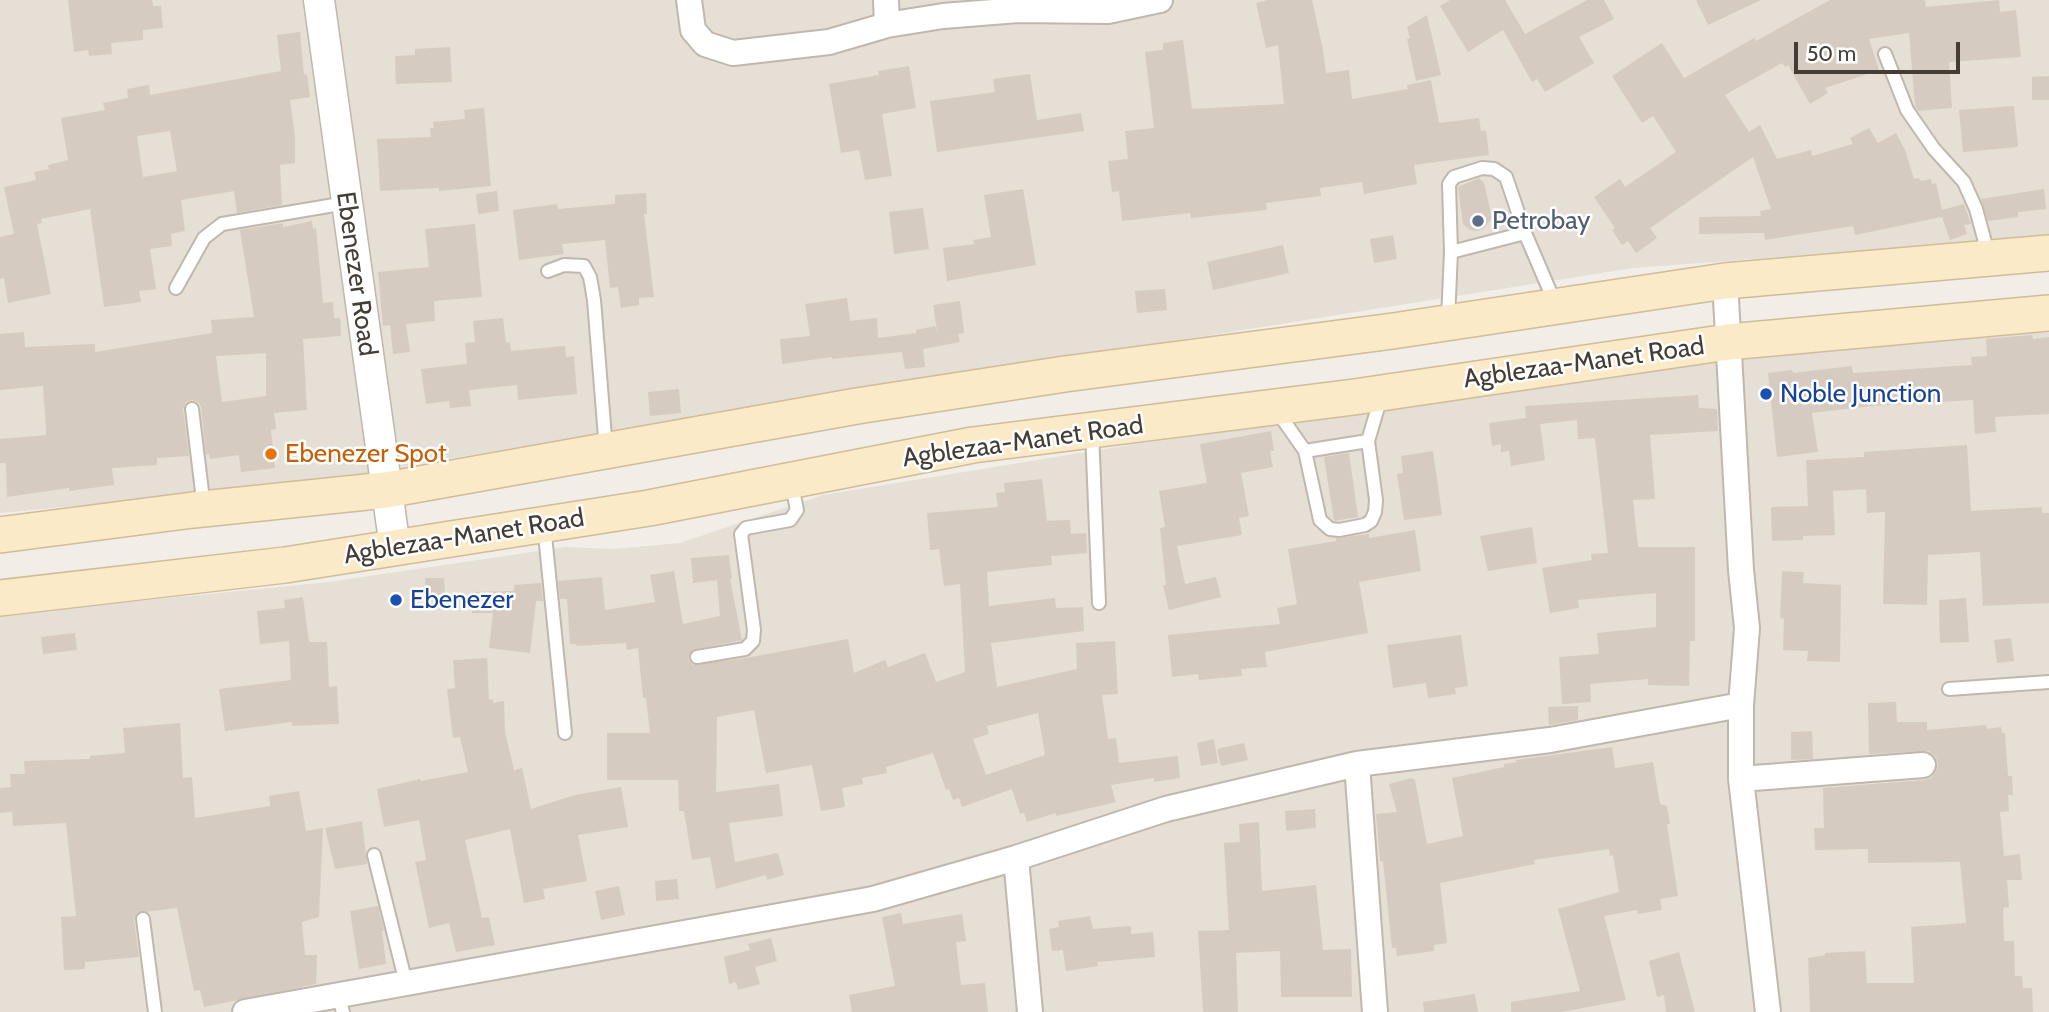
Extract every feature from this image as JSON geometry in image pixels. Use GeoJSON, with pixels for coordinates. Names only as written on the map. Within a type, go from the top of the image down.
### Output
{"type":"FeatureCollection","features":[{"type":"Feature","properties":{"kind":"main road"},"geometry":{"type":"LineString","coordinates":[[0,535],[204,509],[386,490],[896,400],[1079,372],[1448,323],[1725,281],[2049,253]]}},
{"type":"Feature","properties":{"kind":"main road","name":"Agblezaa-Manet Road"},"geometry":{"type":"LineString","coordinates":[[0,598],[285,565],[544,525],[649,508],[973,445],[1382,393],[1728,342],[2049,313]]}},
{"type":"Feature","properties":{"kind":"street","name":"Ebenezer Road"},"geometry":{"type":"LineString","coordinates":[[319,0],[395,548]]}},
{"type":"Feature","properties":{"kind":"street"},"geometry":{"type":"LineString","coordinates":[[689,0],[692,30],[705,44],[733,52],[829,42],[887,25],[943,16],[1018,10],[1108,11],[1160,0]]}},
{"type":"Feature","properties":{"kind":"street"},"geometry":{"type":"LineString","coordinates":[[886,0],[887,25]]}},
{"type":"Feature","properties":{"kind":"street"},"geometry":{"type":"LineString","coordinates":[[1725,281],[1741,570],[1747,628],[1741,705],[1741,779],[1768,1012]]}},
{"type":"Feature","properties":{"kind":"street"},"geometry":{"type":"LineString","coordinates":[[246,1012],[340,1004],[406,983],[873,899],[1016,858],[1166,809],[1357,764],[1550,740],[1741,705]]}},
{"type":"Feature","properties":{"kind":"street"},"geometry":{"type":"LineString","coordinates":[[1357,764],[1374,1012]]}},
{"type":"Feature","properties":{"kind":"street"},"geometry":{"type":"LineString","coordinates":[[1741,779],[1923,765]]}},
{"type":"Feature","properties":{"kind":"street"},"geometry":{"type":"LineString","coordinates":[[1016,858],[1030,1012]]}},
{"type":"Feature","properties":{"kind":"lane"},"geometry":{"type":"LineString","coordinates":[[1885,54],[1907,110],[1934,149],[1964,182],[1976,209],[1989,258]]}},
{"type":"Feature","properties":{"kind":"lane"},"geometry":{"type":"LineString","coordinates":[[1448,323],[1451,252],[1447,190],[1450,180],[1482,168],[1494,169],[1506,177],[1525,233],[1556,307]]}},
{"type":"Feature","properties":{"kind":"lane"},"geometry":{"type":"LineString","coordinates":[[176,288],[204,238],[222,224],[346,203]]}},
{"type":"Feature","properties":{"kind":"lane"},"geometry":{"type":"LineString","coordinates":[[1451,252],[1525,233]]}},
{"type":"Feature","properties":{"kind":"lane"},"geometry":{"type":"LineString","coordinates":[[548,271],[564,265],[584,266],[590,277],[606,450]]}},
{"type":"Feature","properties":{"kind":"lane"},"geometry":{"type":"LineString","coordinates":[[1274,407],[1305,451],[1320,520],[1330,529],[1339,530],[1365,525],[1371,521],[1375,512],[1376,500],[1368,441],[1382,393]]}},
{"type":"Feature","properties":{"kind":"lane"},"geometry":{"type":"LineString","coordinates":[[192,409],[204,509]]}},
{"type":"Feature","properties":{"kind":"lane"},"geometry":{"type":"LineString","coordinates":[[1092,430],[1099,603]]}},
{"type":"Feature","properties":{"kind":"lane"},"geometry":{"type":"LineString","coordinates":[[1305,451],[1368,441]]}},
{"type":"Feature","properties":{"kind":"lane"},"geometry":{"type":"LineString","coordinates":[[697,657],[746,649],[753,641],[754,631],[741,534],[746,528],[790,520],[797,510],[791,481]]}},
{"type":"Feature","properties":{"kind":"lane"},"geometry":{"type":"LineString","coordinates":[[544,525],[565,733]]}},
{"type":"Feature","properties":{"kind":"lane"},"geometry":{"type":"LineString","coordinates":[[1949,689],[2049,682]]}},
{"type":"Feature","properties":{"kind":"lane"},"geometry":{"type":"LineString","coordinates":[[374,855],[406,983]]}},
{"type":"Feature","properties":{"kind":"lane"},"geometry":{"type":"LineString","coordinates":[[143,919],[155,1012]]}},
{"type":"Feature","properties":{"kind":"shaded area"},"geometry":{"type":"Polygon","coordinates":[[[0,0],[2049,0],[2049,234],[1980,242],[1633,268],[670,421],[291,486],[0,513],[0,0]]]}},
{"type":"Feature","properties":{"kind":"shaded area"},"geometry":{"type":"Polygon","coordinates":[[[2049,329],[2049,1012],[0,1012],[0,615],[329,582],[566,547],[613,549],[680,543],[823,495],[1129,445],[1435,403],[1744,355],[2049,329]]]}},
{"type":"Feature","properties":{"kind":"building"},"geometry":{"type":"Polygon","coordinates":[[[68,0],[152,0],[153,6],[161,6],[163,28],[143,30],[143,40],[111,43],[112,54],[89,56],[88,50],[74,52],[68,0]]]}},
{"type":"Feature","properties":{"kind":"building"},"geometry":{"type":"Polygon","coordinates":[[[1268,0],[1312,0],[1326,73],[1349,70],[1352,99],[1408,89],[1407,85],[1431,80],[1439,123],[1479,118],[1481,131],[1486,130],[1489,155],[1414,165],[1417,184],[1364,194],[1362,182],[1320,188],[1321,196],[1266,203],[1267,210],[1191,218],[1190,213],[1122,221],[1119,191],[1112,192],[1108,161],[1128,159],[1125,131],[1154,128],[1145,52],[1163,50],[1163,43],[1183,40],[1192,109],[1284,104],[1278,45],[1266,48],[1256,3],[1268,0]]]}},
{"type":"Feature","properties":{"kind":"building"},"geometry":{"type":"Polygon","coordinates":[[[1450,0],[1505,0],[1525,34],[1587,0],[1604,0],[1614,19],[1579,37],[1594,63],[1545,92],[1537,79],[1532,82],[1503,30],[1468,52],[1440,6],[1450,0]]]}},
{"type":"Feature","properties":{"kind":"building"},"geometry":{"type":"Polygon","coordinates":[[[1696,0],[1761,0],[1708,25],[1696,0]]]}},
{"type":"Feature","properties":{"kind":"building"},"geometry":{"type":"Polygon","coordinates":[[[1830,0],[1925,0],[1926,7],[1999,0],[2000,12],[2016,10],[2021,57],[1949,62],[1952,108],[1918,111],[1915,106],[1909,33],[1869,39],[1879,70],[1825,88],[1828,93],[1810,104],[1788,65],[1785,67],[1782,63],[1725,95],[1749,132],[1760,125],[1777,159],[1811,150],[1812,156],[1853,144],[1850,138],[1869,128],[1878,143],[1896,133],[1905,150],[1914,179],[1931,179],[1932,184],[1936,183],[1942,210],[1964,204],[1971,224],[1964,225],[1967,234],[1950,240],[1942,217],[1855,235],[1853,226],[1765,240],[1764,233],[1699,234],[1699,217],[1761,216],[1760,211],[1771,209],[1753,157],[1650,228],[1657,238],[1636,253],[1628,241],[1622,245],[1612,230],[1615,228],[1594,197],[1620,179],[1625,187],[1676,152],[1653,116],[1642,123],[1612,76],[1662,43],[1684,78],[1754,38],[1756,41],[1830,0]]]}},
{"type":"Feature","properties":{"kind":"building"},"geometry":{"type":"Polygon","coordinates":[[[1427,15],[1441,75],[1416,81],[1407,27],[1427,15]]]}},
{"type":"Feature","properties":{"kind":"building"},"geometry":{"type":"Polygon","coordinates":[[[300,32],[304,75],[307,74],[310,97],[290,100],[295,163],[280,165],[282,205],[237,213],[234,191],[181,200],[185,231],[171,234],[172,246],[150,249],[156,289],[139,291],[141,302],[104,307],[90,209],[41,219],[42,223],[37,224],[51,294],[8,303],[4,278],[0,279],[0,237],[14,234],[4,187],[36,180],[34,172],[49,169],[48,165],[68,160],[61,118],[105,110],[103,103],[128,98],[127,89],[149,85],[150,95],[281,71],[277,35],[300,32]],[[170,131],[137,136],[143,177],[177,171],[170,131]]]}},
{"type":"Feature","properties":{"kind":"building"},"geometry":{"type":"Polygon","coordinates":[[[450,47],[452,82],[396,84],[395,56],[415,55],[415,49],[450,47]]]}},
{"type":"Feature","properties":{"kind":"building"},"geometry":{"type":"Polygon","coordinates":[[[909,66],[916,108],[882,114],[892,176],[865,180],[859,150],[841,153],[829,84],[879,75],[878,71],[909,66]]]}},
{"type":"Feature","properties":{"kind":"building"},"geometry":{"type":"Polygon","coordinates":[[[1030,74],[1037,120],[1081,113],[1084,131],[937,152],[930,101],[995,92],[993,79],[1030,74]]]}},
{"type":"Feature","properties":{"kind":"building"},"geometry":{"type":"Polygon","coordinates":[[[2049,76],[2049,100],[2032,100],[2032,77],[2049,76]]]}},
{"type":"Feature","properties":{"kind":"building"},"geometry":{"type":"Polygon","coordinates":[[[2014,106],[2018,147],[1963,152],[1959,110],[2014,106]]]}},
{"type":"Feature","properties":{"kind":"building"},"geometry":{"type":"Polygon","coordinates":[[[484,108],[491,186],[439,191],[439,188],[380,191],[377,139],[431,137],[430,128],[434,128],[433,122],[465,119],[464,110],[484,108]]]}},
{"type":"Feature","properties":{"kind":"building"},"geometry":{"type":"Polygon","coordinates":[[[1479,178],[1484,183],[1492,218],[1478,231],[1470,230],[1463,224],[1458,187],[1479,178]]]}},
{"type":"Feature","properties":{"kind":"building"},"geometry":{"type":"Polygon","coordinates":[[[1023,189],[1036,265],[947,281],[943,248],[974,244],[973,240],[991,237],[984,195],[1023,189]]]}},
{"type":"Feature","properties":{"kind":"building"},"geometry":{"type":"Polygon","coordinates":[[[2044,189],[2046,209],[2018,212],[2018,217],[1988,221],[1981,199],[2044,189]]]}},
{"type":"Feature","properties":{"kind":"building"},"geometry":{"type":"Polygon","coordinates":[[[497,191],[499,211],[478,214],[476,194],[497,191]]]}},
{"type":"Feature","properties":{"kind":"building"},"geometry":{"type":"Polygon","coordinates":[[[646,193],[647,214],[644,214],[654,297],[639,298],[639,305],[621,308],[618,287],[610,288],[605,240],[562,244],[564,254],[519,260],[513,210],[557,204],[558,209],[615,204],[615,195],[646,193]]]}},
{"type":"Feature","properties":{"kind":"building"},"geometry":{"type":"Polygon","coordinates":[[[923,208],[929,249],[894,254],[889,212],[923,208]]]}},
{"type":"Feature","properties":{"kind":"building"},"geometry":{"type":"Polygon","coordinates":[[[312,221],[313,229],[316,228],[323,303],[333,302],[334,318],[340,318],[341,336],[303,339],[307,410],[274,413],[276,429],[271,430],[275,468],[241,472],[239,455],[210,459],[209,454],[206,455],[201,407],[192,400],[186,402],[183,409],[189,456],[157,458],[157,465],[112,468],[114,485],[7,497],[6,463],[0,463],[0,439],[46,435],[46,429],[43,386],[0,390],[0,334],[24,332],[25,347],[95,344],[95,352],[212,333],[211,320],[254,317],[240,230],[283,223],[283,227],[312,221]],[[266,353],[216,356],[222,402],[266,396],[266,353]]]}},
{"type":"Feature","properties":{"kind":"building"},"geometry":{"type":"Polygon","coordinates":[[[475,224],[482,297],[434,301],[435,321],[406,324],[410,352],[393,354],[390,325],[383,326],[378,272],[429,267],[425,229],[475,224]]]}},
{"type":"Feature","properties":{"kind":"building"},"geometry":{"type":"Polygon","coordinates":[[[1393,235],[1397,259],[1374,263],[1370,239],[1393,235]]]}},
{"type":"Feature","properties":{"kind":"building"},"geometry":{"type":"Polygon","coordinates":[[[1283,245],[1289,273],[1213,290],[1207,262],[1283,245]]]}},
{"type":"Feature","properties":{"kind":"building"},"geometry":{"type":"Polygon","coordinates":[[[1165,289],[1167,310],[1137,313],[1135,291],[1165,289]]]}},
{"type":"Feature","properties":{"kind":"building"},"geometry":{"type":"Polygon","coordinates":[[[847,298],[850,321],[877,318],[878,338],[917,333],[916,330],[935,326],[937,331],[933,305],[960,301],[964,333],[958,334],[960,342],[923,349],[925,367],[905,369],[902,352],[782,364],[780,339],[810,336],[805,304],[847,298]]]}},
{"type":"Feature","properties":{"kind":"building"},"geometry":{"type":"Polygon","coordinates":[[[503,318],[506,343],[510,342],[511,351],[565,346],[566,357],[574,356],[577,394],[518,400],[517,385],[469,390],[471,406],[450,408],[449,401],[426,404],[421,369],[467,364],[465,343],[475,342],[473,321],[503,318]]]}},
{"type":"Feature","properties":{"kind":"building"},"geometry":{"type":"Polygon","coordinates":[[[2032,335],[2033,339],[2049,337],[2049,414],[1995,417],[1996,432],[1975,434],[1973,400],[1872,406],[1812,413],[1818,452],[1777,457],[1768,373],[1852,366],[1853,373],[1972,365],[1971,357],[1987,356],[1986,339],[2032,335]]]}},
{"type":"Feature","properties":{"kind":"building"},"geometry":{"type":"Polygon","coordinates":[[[679,389],[681,413],[650,416],[648,392],[679,389]]]}},
{"type":"Feature","properties":{"kind":"building"},"geometry":{"type":"Polygon","coordinates":[[[1698,395],[1699,408],[1717,409],[1718,431],[1650,435],[1655,499],[1633,500],[1638,547],[1695,547],[1695,641],[1690,641],[1689,686],[1648,685],[1648,679],[1590,684],[1591,702],[1562,704],[1559,657],[1599,654],[1597,633],[1656,627],[1656,593],[1578,600],[1579,608],[1550,613],[1542,568],[1592,560],[1591,554],[1608,553],[1595,438],[1578,439],[1577,420],[1540,424],[1545,460],[1511,466],[1509,451],[1501,452],[1501,444],[1492,446],[1489,423],[1526,418],[1525,406],[1698,395]]]}},
{"type":"Feature","properties":{"kind":"building"},"geometry":{"type":"Polygon","coordinates":[[[1271,431],[1274,451],[1270,451],[1273,467],[1241,473],[1249,516],[1239,518],[1242,535],[1177,546],[1185,584],[1216,577],[1221,597],[1169,610],[1163,585],[1166,585],[1160,528],[1165,527],[1159,491],[1207,483],[1200,444],[1271,431]]]}},
{"type":"Feature","properties":{"kind":"building"},"geometry":{"type":"Polygon","coordinates":[[[1967,445],[1971,511],[2042,507],[2042,513],[2049,513],[2049,603],[1983,606],[1980,552],[1928,555],[1927,605],[1883,604],[1885,512],[1867,513],[1866,489],[1833,491],[1835,535],[1772,541],[1771,507],[1808,506],[1806,460],[1864,457],[1864,452],[1967,445]]]}},
{"type":"Feature","properties":{"kind":"building"},"geometry":{"type":"Polygon","coordinates":[[[1433,451],[1442,515],[1404,520],[1397,474],[1403,473],[1401,456],[1433,451]]]}},
{"type":"Feature","properties":{"kind":"building"},"geometry":{"type":"Polygon","coordinates":[[[1349,453],[1358,517],[1334,521],[1324,457],[1349,453]]]}},
{"type":"Feature","properties":{"kind":"building"},"geometry":{"type":"Polygon","coordinates":[[[1042,479],[1047,521],[1070,520],[1071,534],[1086,533],[1087,553],[1051,556],[1052,565],[987,572],[989,606],[1055,598],[1056,608],[1083,607],[1084,631],[991,643],[997,687],[1077,669],[1076,643],[1115,641],[1118,694],[1102,695],[1108,739],[1116,738],[1119,763],[1178,756],[1180,778],[1154,782],[1154,778],[1111,785],[1116,802],[1056,816],[1056,813],[1027,822],[1024,813],[1020,814],[1012,789],[962,807],[959,798],[953,800],[949,789],[946,790],[933,753],[886,767],[887,773],[862,778],[863,784],[842,788],[845,807],[821,811],[812,765],[766,773],[754,710],[717,717],[716,792],[779,784],[783,816],[729,823],[735,862],[778,853],[784,875],[767,880],[766,875],[716,889],[710,857],[692,860],[684,811],[679,811],[678,780],[607,780],[607,733],[650,733],[638,648],[627,650],[626,643],[576,646],[570,644],[567,599],[560,599],[558,581],[602,577],[605,610],[655,602],[650,575],[674,571],[683,624],[720,616],[717,580],[693,583],[691,558],[729,555],[730,579],[742,640],[692,650],[688,658],[693,665],[848,639],[854,673],[885,660],[888,667],[925,653],[936,682],[965,672],[960,584],[944,586],[939,549],[930,550],[927,513],[998,507],[996,493],[1005,492],[1004,483],[1042,479]],[[1038,713],[987,726],[989,734],[973,739],[986,775],[1045,755],[1038,713]]]}},
{"type":"Feature","properties":{"kind":"building"},"geometry":{"type":"Polygon","coordinates":[[[1532,527],[1537,563],[1488,571],[1480,536],[1532,527]]]}},
{"type":"Feature","properties":{"kind":"building"},"geometry":{"type":"Polygon","coordinates":[[[1415,530],[1421,571],[1359,582],[1368,633],[1265,652],[1267,667],[1241,669],[1242,676],[1199,680],[1198,674],[1172,677],[1168,635],[1280,624],[1277,608],[1297,604],[1288,549],[1336,541],[1336,538],[1369,534],[1369,538],[1415,530]]]}},
{"type":"Feature","properties":{"kind":"building"},"geometry":{"type":"Polygon","coordinates":[[[1782,571],[1804,572],[1803,583],[1841,585],[1840,662],[1807,661],[1808,651],[1783,650],[1784,619],[1780,618],[1782,571]]]}},
{"type":"Feature","properties":{"kind":"building"},"geometry":{"type":"Polygon","coordinates":[[[425,578],[444,578],[445,598],[426,598],[425,578]]]}},
{"type":"Feature","properties":{"kind":"building"},"geometry":{"type":"Polygon","coordinates":[[[541,583],[543,601],[536,601],[530,653],[489,648],[493,613],[472,613],[472,592],[514,591],[514,585],[541,583]]]}},
{"type":"Feature","properties":{"kind":"building"},"geometry":{"type":"Polygon","coordinates":[[[303,597],[309,642],[327,642],[329,687],[337,686],[339,724],[292,726],[292,722],[225,731],[219,689],[291,680],[289,641],[260,644],[257,611],[285,608],[284,600],[303,597]]]}},
{"type":"Feature","properties":{"kind":"building"},"geometry":{"type":"Polygon","coordinates":[[[1966,598],[1969,642],[1940,643],[1939,600],[1966,598]]]}},
{"type":"Feature","properties":{"kind":"building"},"geometry":{"type":"Polygon","coordinates":[[[75,633],[77,650],[43,654],[41,637],[75,633]]]}},
{"type":"Feature","properties":{"kind":"building"},"geometry":{"type":"Polygon","coordinates":[[[1461,635],[1468,686],[1455,688],[1456,694],[1428,698],[1426,683],[1393,688],[1387,645],[1461,635]]]}},
{"type":"Feature","properties":{"kind":"building"},"geometry":{"type":"Polygon","coordinates":[[[2011,638],[2014,661],[1997,663],[1994,640],[2011,638]]]}},
{"type":"Feature","properties":{"kind":"building"},"geometry":{"type":"Polygon","coordinates":[[[487,658],[489,700],[493,699],[493,703],[504,701],[505,732],[514,770],[522,768],[531,809],[575,795],[621,787],[628,827],[578,835],[587,881],[543,889],[545,899],[524,903],[510,829],[465,840],[482,918],[489,917],[495,945],[456,952],[449,923],[429,928],[415,862],[426,860],[419,820],[384,827],[377,789],[468,772],[460,737],[453,738],[447,689],[455,688],[453,660],[487,658]]]}},
{"type":"Feature","properties":{"kind":"building"},"geometry":{"type":"Polygon","coordinates":[[[1896,702],[1897,722],[1927,722],[1927,730],[1986,725],[1987,729],[2001,727],[2002,733],[2005,733],[2008,776],[2012,776],[2013,795],[2008,795],[2009,811],[2000,812],[2004,856],[2020,854],[2022,880],[2007,880],[2009,907],[2003,908],[2004,941],[2014,941],[2015,976],[2022,976],[2023,988],[2032,988],[2033,1012],[1810,1012],[1808,958],[1825,953],[1865,951],[1867,983],[1914,983],[1911,927],[1966,923],[1960,862],[1868,863],[1868,849],[1815,850],[1814,828],[1824,828],[1823,788],[1924,780],[1931,778],[1936,772],[1936,757],[1929,751],[1869,754],[1868,703],[1896,702]]]}},
{"type":"Feature","properties":{"kind":"building"},"geometry":{"type":"Polygon","coordinates":[[[1578,706],[1578,720],[1549,725],[1548,707],[1578,706]]]}},
{"type":"Feature","properties":{"kind":"building"},"geometry":{"type":"Polygon","coordinates":[[[180,723],[183,778],[192,777],[195,818],[270,806],[269,796],[299,791],[306,831],[323,828],[319,917],[302,922],[305,955],[317,955],[316,984],[204,1007],[200,990],[194,991],[177,908],[137,913],[134,920],[139,957],[85,962],[85,969],[64,970],[61,917],[76,916],[66,823],[13,826],[12,812],[0,813],[0,788],[11,787],[10,774],[25,774],[24,761],[90,759],[90,756],[125,753],[123,728],[180,723]]]}},
{"type":"Feature","properties":{"kind":"building"},"geometry":{"type":"Polygon","coordinates":[[[1812,731],[1813,759],[1791,760],[1791,732],[1812,731]]]}},
{"type":"Feature","properties":{"kind":"building"},"geometry":{"type":"Polygon","coordinates":[[[1214,739],[1218,763],[1201,766],[1197,743],[1214,739]]]}},
{"type":"Feature","properties":{"kind":"building"},"geometry":{"type":"Polygon","coordinates":[[[1244,743],[1248,760],[1221,766],[1217,749],[1244,743]]]}},
{"type":"Feature","properties":{"kind":"building"},"geometry":{"type":"Polygon","coordinates":[[[1612,747],[1615,768],[1653,762],[1660,804],[1667,806],[1670,824],[1667,824],[1678,896],[1660,899],[1662,910],[1638,914],[1637,910],[1604,916],[1626,1000],[1561,1012],[1511,1012],[1511,1002],[1580,991],[1558,909],[1619,892],[1613,855],[1610,856],[1609,849],[1534,860],[1535,864],[1440,883],[1447,943],[1434,945],[1434,951],[1397,956],[1396,948],[1392,948],[1376,814],[1397,812],[1389,784],[1412,778],[1415,780],[1427,844],[1463,836],[1452,778],[1504,767],[1504,764],[1517,762],[1516,760],[1612,747]]]}},
{"type":"Feature","properties":{"kind":"building"},"geometry":{"type":"Polygon","coordinates":[[[1315,809],[1316,828],[1286,831],[1285,811],[1315,809]]]}},
{"type":"Feature","properties":{"kind":"building"},"geometry":{"type":"Polygon","coordinates":[[[362,821],[367,864],[335,869],[325,828],[362,821]]]}},
{"type":"Feature","properties":{"kind":"building"},"geometry":{"type":"Polygon","coordinates":[[[1259,822],[1262,891],[1316,885],[1323,950],[1351,949],[1352,997],[1281,997],[1280,951],[1236,953],[1238,1012],[1203,1012],[1198,931],[1229,930],[1224,843],[1240,842],[1239,824],[1259,822]]]}},
{"type":"Feature","properties":{"kind":"building"},"geometry":{"type":"Polygon","coordinates":[[[677,879],[679,899],[656,901],[655,881],[677,879]]]}},
{"type":"Feature","properties":{"kind":"building"},"geometry":{"type":"Polygon","coordinates":[[[619,886],[625,915],[601,920],[595,891],[619,886]]]}},
{"type":"Feature","properties":{"kind":"building"},"geometry":{"type":"Polygon","coordinates":[[[378,906],[384,931],[386,964],[359,969],[350,911],[378,906]]]}},
{"type":"Feature","properties":{"kind":"building"},"geometry":{"type":"Polygon","coordinates":[[[901,913],[903,924],[962,914],[966,941],[956,942],[961,985],[985,983],[988,1012],[852,1012],[849,995],[895,986],[882,917],[901,913]]]}},
{"type":"Feature","properties":{"kind":"building"},"geometry":{"type":"Polygon","coordinates":[[[1090,916],[1093,929],[1131,926],[1131,934],[1153,932],[1155,957],[1097,962],[1098,966],[1066,971],[1063,950],[1052,951],[1049,929],[1059,927],[1058,921],[1090,916]]]}},
{"type":"Feature","properties":{"kind":"building"},"geometry":{"type":"Polygon","coordinates":[[[771,938],[777,961],[755,967],[760,984],[738,990],[736,982],[729,984],[724,957],[750,950],[748,944],[771,938]]]}},
{"type":"Feature","properties":{"kind":"building"},"geometry":{"type":"Polygon","coordinates":[[[1679,952],[1695,1012],[1666,1012],[1664,995],[1657,997],[1649,961],[1679,952]]]}},
{"type":"Feature","properties":{"kind":"building"},"geometry":{"type":"Polygon","coordinates":[[[1475,994],[1478,1012],[1424,1012],[1423,1002],[1475,994]]]}},
{"type":"Feature","properties":{"kind":"place","name":"Petrobay"},"geometry":{"type":"Point","coordinates":[1478,221]}},
{"type":"Feature","properties":{"kind":"place","name":"Noble Junction"},"geometry":{"type":"Point","coordinates":[1766,394]}},
{"type":"Feature","properties":{"kind":"place","name":"Ebenezer Spot"},"geometry":{"type":"Point","coordinates":[271,454]}},
{"type":"Feature","properties":{"kind":"place","name":"Ebenezer"},"geometry":{"type":"Point","coordinates":[396,600]}}]}
